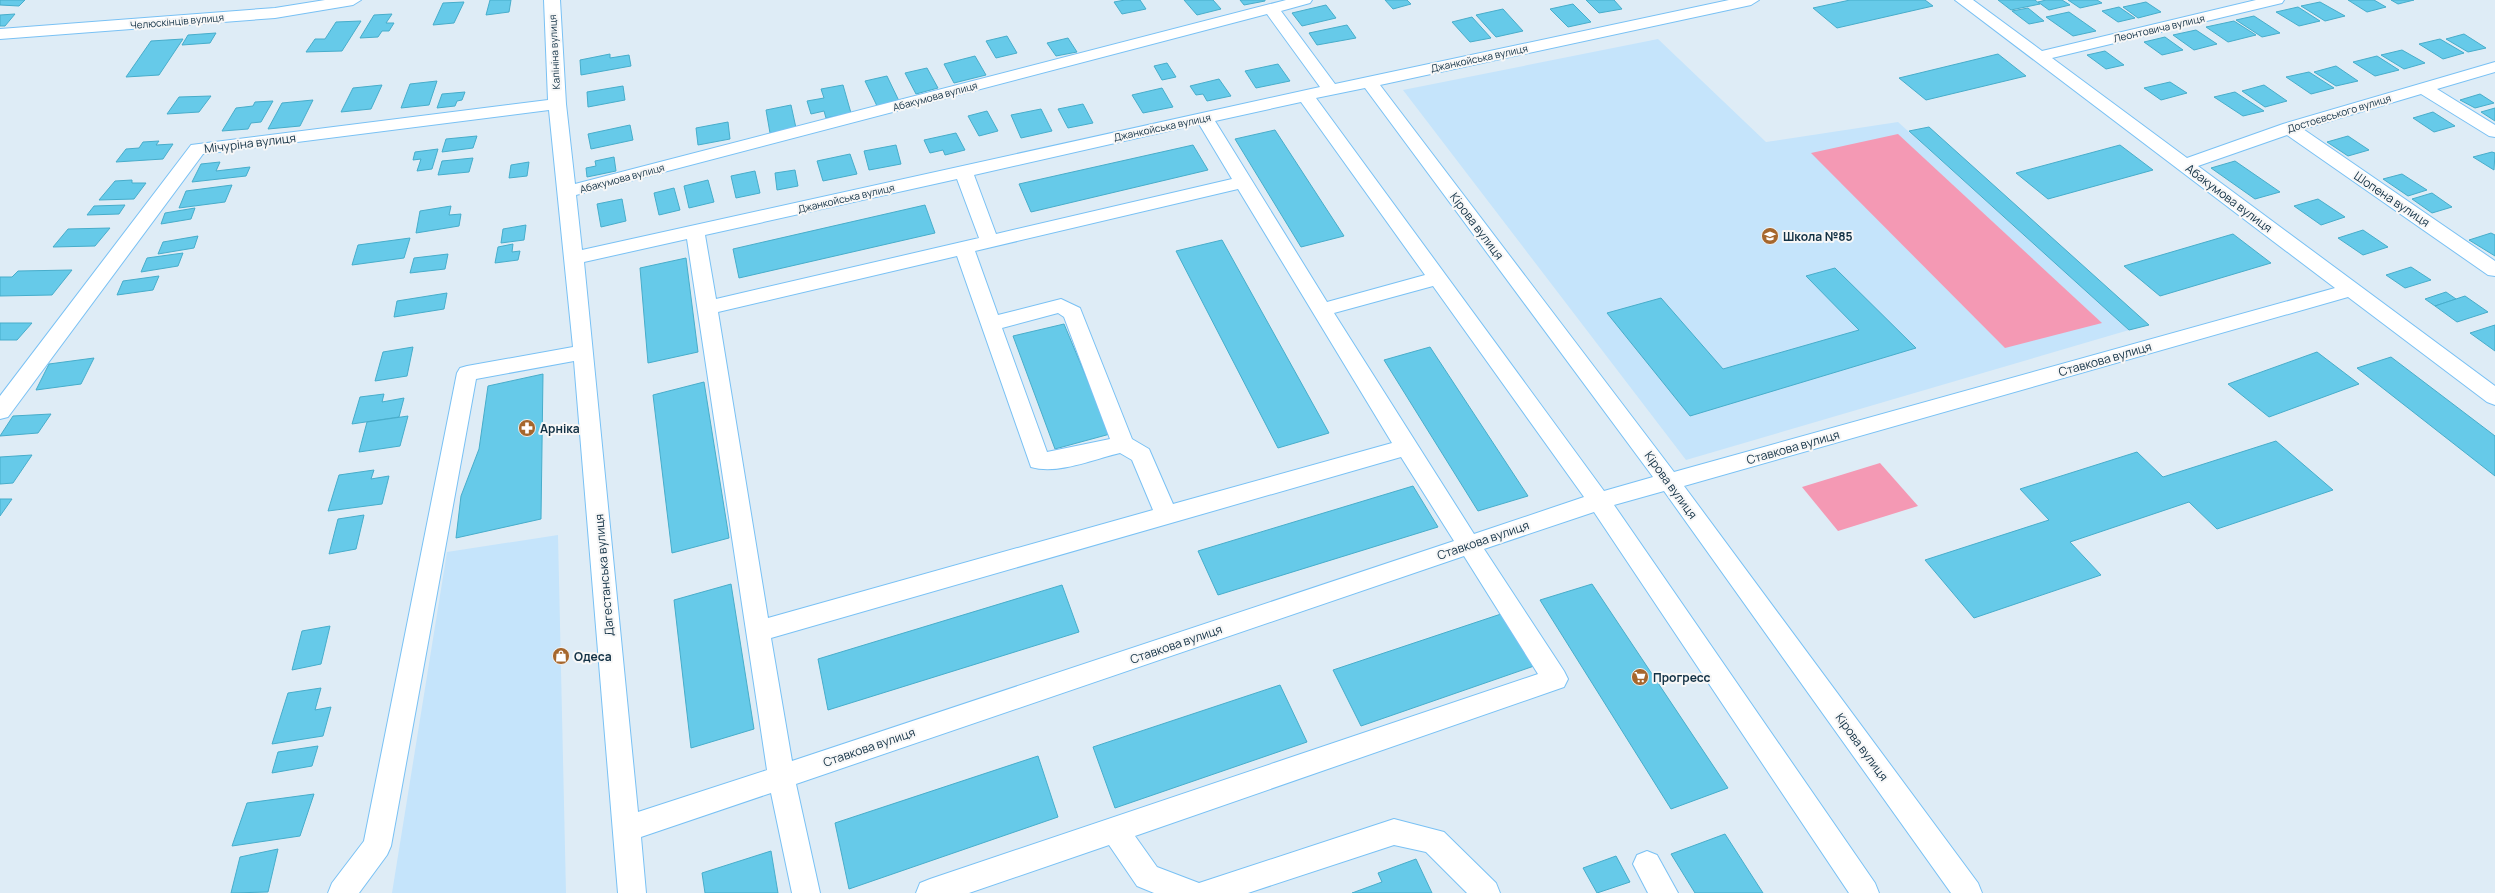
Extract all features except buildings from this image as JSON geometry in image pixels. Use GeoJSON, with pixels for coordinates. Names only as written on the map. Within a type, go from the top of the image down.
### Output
{"type":"FeatureCollection","features":[{"type":"Feature","properties":{"kind":"street","name":"Челюскінців вулиця"},"geometry":{"type":"LineString","coordinates":[[0,34],[275,13],[353,0]]}},
{"type":"Feature","properties":{"kind":"street","name":"Калініна вулиця"},"geometry":{"type":"LineString","coordinates":[[552,0],[557,104],[566,192]]}},
{"type":"Feature","properties":{"kind":"street","name":"Абакумова вулиця"},"geometry":{"type":"LineString","coordinates":[[566,192],[1304,0]]}},
{"type":"Feature","properties":{"kind":"street","name":"Джанкойська вулиця"},"geometry":{"type":"LineString","coordinates":[[574,258],[1331,90],[1751,0]]}},
{"type":"Feature","properties":{"kind":"street","name":"Абакумова вулиця"},"geometry":{"type":"LineString","coordinates":[[1962,0],[2041,56],[2495,397]]}},
{"type":"Feature","properties":{"kind":"street","name":"Леонтовича вулиця"},"geometry":{"type":"LineString","coordinates":[[2041,56],[2276,0]]}},
{"type":"Feature","properties":{"kind":"street"},"geometry":{"type":"LineString","coordinates":[[1271,9],[1331,90]]}},
{"type":"Feature","properties":{"kind":"street","name":"Достоєвського вулиця"},"geometry":{"type":"LineString","coordinates":[[2185,165],[2289,128],[2495,67]]}},
{"type":"Feature","properties":{"kind":"street","name":"Кірова вулиця"},"geometry":{"type":"LineString","coordinates":[[1369,82],[1669,482],[1968,893]]}},
{"type":"Feature","properties":{"kind":"street"},"geometry":{"type":"LineString","coordinates":[[2423,88],[2495,132]]}},
{"type":"Feature","properties":{"kind":"street"},"geometry":{"type":"LineString","coordinates":[[1306,96],[1599,501],[1865,893]]}},
{"type":"Feature","properties":{"kind":"street","name":"Мічуріна вулиця"},"geometry":{"type":"LineString","coordinates":[[0,411],[198,149],[557,104]]}},
{"type":"Feature","properties":{"kind":"street"},"geometry":{"type":"LineString","coordinates":[[930,893],[1555,679],[1406,447],[1204,118]]}},
{"type":"Feature","properties":{"kind":"street","name":"Шопена вулиця"},"geometry":{"type":"LineString","coordinates":[[2289,128],[2495,270]]}},
{"type":"Feature","properties":{"kind":"street"},"geometry":{"type":"LineString","coordinates":[[963,172],[990,242]]}},
{"type":"Feature","properties":{"kind":"street"},"geometry":{"type":"LineString","coordinates":[[707,308],[1244,182]]}},
{"type":"Feature","properties":{"kind":"street","name":"Дагестанська вулиця"},"geometry":{"type":"LineString","coordinates":[[566,192],[584,352],[632,893]]}},
{"type":"Feature","properties":{"kind":"street"},"geometry":{"type":"LineString","coordinates":[[695,231],[781,776],[806,893]]}},
{"type":"Feature","properties":{"kind":"street"},"geometry":{"type":"LineString","coordinates":[[964,248],[1038,461],[1058,460],[1123,444]]}},
{"type":"Feature","properties":{"kind":"street"},"geometry":{"type":"LineString","coordinates":[[1322,310],[1437,278]]}},
{"type":"Feature","properties":{"kind":"street","name":"Ставкова вулиця"},"geometry":{"type":"LineString","coordinates":[[627,829],[1599,501],[2351,290]]}},
{"type":"Feature","properties":{"kind":"street"},"geometry":{"type":"LineString","coordinates":[[991,324],[1061,306],[1073,313],[1123,444],[1141,455],[1166,515]]}},
{"type":"Feature","properties":{"kind":"street"},"geometry":{"type":"LineString","coordinates":[[342,893],[378,846],[467,373],[584,352]]}},
{"type":"Feature","properties":{"kind":"street"},"geometry":{"type":"LineString","coordinates":[[758,631],[1406,447]]}},
{"type":"Feature","properties":{"kind":"street"},"geometry":{"type":"LineString","coordinates":[[1115,830],[1147,877],[1191,893]]}},
{"type":"Feature","properties":{"kind":"street"},"geometry":{"type":"LineString","coordinates":[[1208,893],[1394,832],[1434,841],[1486,893]]}},
{"type":"Feature","properties":{"kind":"street"},"geometry":{"type":"LineString","coordinates":[[1647,864],[1664,893]]}},
{"type":"Feature","properties":{"kind":"shaded area","name":"Школа №85"},"geometry":{"type":"Polygon","coordinates":[[[1658,39],[1766,142],[1898,122],[2129,330],[1686,460],[1403,90],[1658,39]]]}},
{"type":"Feature","properties":{"kind":"shaded area"},"geometry":{"type":"Polygon","coordinates":[[[1898,134],[2102,323],[2005,348],[1811,153],[1898,134]]]}},
{"type":"Feature","properties":{"kind":"shaded area"},"geometry":{"type":"Polygon","coordinates":[[[1880,463],[1918,506],[1838,531],[1802,487],[1880,463]]]}},
{"type":"Feature","properties":{"kind":"shaded area"},"geometry":{"type":"Polygon","coordinates":[[[558,535],[566,893],[392,893],[447,552],[558,535]]]}},
{"type":"Feature","properties":{"kind":"place","name":"Школа №85"},"geometry":{"type":"Point","coordinates":[1770,236]}},
{"type":"Feature","properties":{"kind":"place","name":"Арніка"},"geometry":{"type":"Point","coordinates":[527,428]}},
{"type":"Feature","properties":{"kind":"place","name":"Одеса"},"geometry":{"type":"Point","coordinates":[561,656]}},
{"type":"Feature","properties":{"kind":"place","name":"Прогресс"},"geometry":{"type":"Point","coordinates":[1640,677]}}]}
